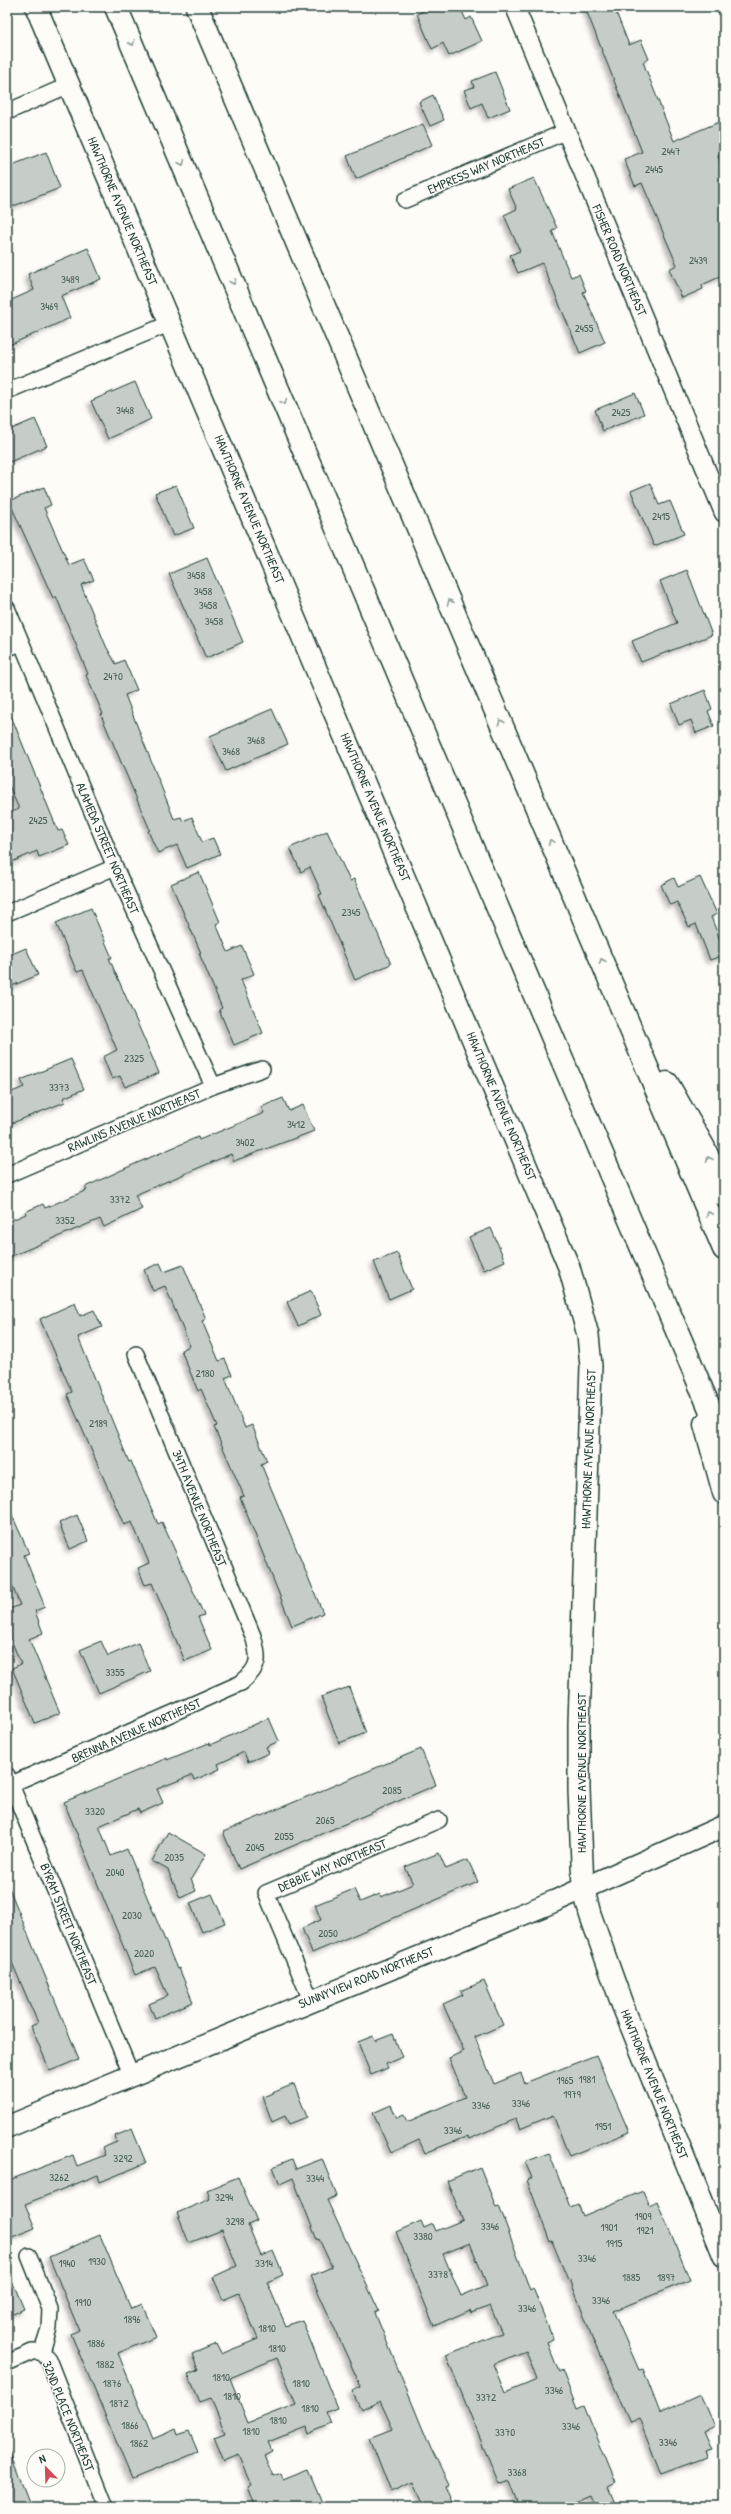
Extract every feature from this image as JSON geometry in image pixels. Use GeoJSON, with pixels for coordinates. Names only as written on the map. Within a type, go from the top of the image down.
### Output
{"type":"FeatureCollection","features":[{"type":"Feature","properties":{"kind":"highway"},"geometry":{"type":"LineString","coordinates":[[116,7],[724,1442]]}},
{"type":"Feature","properties":{"kind":"highway"},"geometry":{"type":"LineString","coordinates":[[197,7],[724,1250]]}},
{"type":"Feature","properties":{"kind":"highway"},"geometry":{"type":"LineString","coordinates":[[617,997],[704,1148],[724,1195]]}},
{"type":"Feature","properties":{"kind":"highway"},"geometry":{"type":"LineString","coordinates":[[681,1340],[724,1493]]}},
{"type":"Feature","properties":{"kind":"main road","name":"HAWTHORNE AVENUE NORTHEAST"},"geometry":{"type":"LineString","coordinates":[[36,7],[525,1160],[576,1287],[588,1335],[591,1366],[579,1723],[579,1790],[583,1888],[592,1921],[622,2004],[724,2256]]}},
{"type":"Feature","properties":{"kind":"main road","name":"SUNNYVIEW ROAD NORTHEAST"},"geometry":{"type":"LineString","coordinates":[[7,2127],[131,2074],[583,1888],[724,1826]]}},
{"type":"Feature","properties":{"kind":"street","name":"FISHER ROAD NORTHEAST"},"geometry":{"type":"LineString","coordinates":[[516,7],[724,513]]}},
{"type":"Feature","properties":{"kind":"street"},"geometry":{"type":"LineString","coordinates":[[7,112],[69,85]]}},
{"type":"Feature","properties":{"kind":"street","name":"EMPRESS WAY NORTHEAST"},"geometry":{"type":"LineString","coordinates":[[405,200],[567,131]]}},
{"type":"Feature","properties":{"kind":"street"},"geometry":{"type":"LineString","coordinates":[[7,391],[171,323]]}},
{"type":"Feature","properties":{"kind":"street","name":"ALAMEDA STREET NORTHEAST"},"geometry":{"type":"LineString","coordinates":[[7,608],[115,867],[212,1086]]}},
{"type":"Feature","properties":{"kind":"street"},"geometry":{"type":"LineString","coordinates":[[7,649],[21,642]]}},
{"type":"Feature","properties":{"kind":"street"},"geometry":{"type":"LineString","coordinates":[[7,913],[115,867]]}},
{"type":"Feature","properties":{"kind":"street","name":"RAWLINS AVENUE NORTHEAST"},"geometry":{"type":"LineString","coordinates":[[7,1174],[212,1086],[262,1068]]}},
{"type":"Feature","properties":{"kind":"street","name":"34TH AVENUE NORTHEAST"},"geometry":{"type":"LineString","coordinates":[[136,1354],[253,1636],[258,1652],[257,1664]]}},
{"type":"Feature","properties":{"kind":"street","name":"BRENNA AVENUE NORTHEAST"},"geometry":{"type":"LineString","coordinates":[[8,1782],[241,1683],[252,1674],[257,1664]]}},
{"type":"Feature","properties":{"kind":"street","name":"BYRAM STREET NORTHEAST"},"geometry":{"type":"LineString","coordinates":[[8,1782],[131,2074]]}},
{"type":"Feature","properties":{"kind":"street","name":"DEBBIE WAY NORTHEAST"},"geometry":{"type":"LineString","coordinates":[[311,2000],[266,1893],[439,1820]]}},
{"type":"Feature","properties":{"kind":"street","name":"32ND PLACE NORTHEAST"},"geometry":{"type":"LineString","coordinates":[[29,2256],[50,2308],[49,2328],[42,2352],[48,2359],[106,2507]]}},
{"type":"Feature","properties":{"kind":"street"},"geometry":{"type":"LineString","coordinates":[[7,2362],[32,2352],[42,2352]]}},
{"type":"Feature","properties":{"kind":"building"},"geometry":{"type":"Polygon","coordinates":[[[432,7],[460,7],[466,20],[471,17],[482,41],[449,56],[443,43],[432,49],[417,14],[432,7]]]}},
{"type":"Feature","properties":{"kind":"building"},"geometry":{"type":"Polygon","coordinates":[[[585,7],[614,7],[629,45],[641,40],[649,59],[643,62],[674,141],[724,120],[724,152],[718,155],[724,175],[724,275],[702,285],[703,289],[682,298],[669,269],[677,265],[642,183],[635,186],[624,159],[642,152],[585,7]]]}},
{"type":"Feature","properties":{"kind":"building"},"geometry":{"type":"Polygon","coordinates":[[[495,72],[510,109],[488,118],[482,103],[471,108],[464,90],[474,87],[472,81],[495,72]]]}},
{"type":"Feature","properties":{"kind":"building"},"geometry":{"type":"Polygon","coordinates":[[[433,95],[444,120],[430,126],[419,102],[433,95]]]}},
{"type":"Feature","properties":{"kind":"building"},"geometry":{"type":"Polygon","coordinates":[[[423,124],[432,145],[356,179],[347,156],[423,124]]]}},
{"type":"Feature","properties":{"kind":"building"},"geometry":{"type":"Polygon","coordinates":[[[46,152],[60,188],[11,207],[7,197],[7,167],[46,152]]]}},
{"type":"Feature","properties":{"kind":"building"},"geometry":{"type":"Polygon","coordinates":[[[534,178],[557,228],[552,231],[571,277],[579,274],[586,291],[583,292],[605,342],[580,353],[542,263],[518,273],[510,255],[520,251],[504,215],[517,209],[508,189],[534,178]]]}},
{"type":"Feature","properties":{"kind":"building"},"geometry":{"type":"Polygon","coordinates":[[[88,248],[101,279],[61,296],[70,318],[7,346],[7,302],[34,290],[28,274],[88,248]]]}},
{"type":"Feature","properties":{"kind":"building"},"geometry":{"type":"Polygon","coordinates":[[[135,382],[151,419],[108,439],[91,401],[135,382]]]}},
{"type":"Feature","properties":{"kind":"building"},"geometry":{"type":"Polygon","coordinates":[[[635,393],[644,414],[603,431],[595,410],[635,393]]]}},
{"type":"Feature","properties":{"kind":"building"},"geometry":{"type":"Polygon","coordinates":[[[35,419],[47,446],[7,463],[7,431],[35,419]]]}},
{"type":"Feature","properties":{"kind":"building"},"geometry":{"type":"Polygon","coordinates":[[[650,483],[659,505],[670,501],[684,534],[654,546],[631,491],[650,483]]]}},
{"type":"Feature","properties":{"kind":"building"},"geometry":{"type":"Polygon","coordinates":[[[176,485],[194,528],[173,536],[155,493],[176,485]]]}},
{"type":"Feature","properties":{"kind":"building"},"geometry":{"type":"Polygon","coordinates":[[[44,487],[51,505],[44,508],[69,565],[84,559],[94,580],[81,585],[106,646],[116,664],[124,660],[137,690],[125,695],[174,819],[181,817],[183,821],[192,817],[202,842],[213,838],[220,854],[187,868],[177,845],[158,853],[148,831],[150,830],[101,715],[103,714],[86,675],[88,674],[56,596],[53,598],[9,501],[44,487]]]}},
{"type":"Feature","properties":{"kind":"building"},"geometry":{"type":"Polygon","coordinates":[[[207,558],[243,642],[206,658],[169,574],[207,558]]]}},
{"type":"Feature","properties":{"kind":"building"},"geometry":{"type":"Polygon","coordinates":[[[687,570],[712,635],[641,662],[632,641],[677,623],[660,581],[687,570]]]}},
{"type":"Feature","properties":{"kind":"building"},"geometry":{"type":"Polygon","coordinates":[[[705,690],[712,709],[708,711],[714,726],[696,733],[691,720],[679,725],[671,704],[705,690]]]}},
{"type":"Feature","properties":{"kind":"building"},"geometry":{"type":"Polygon","coordinates":[[[7,706],[58,831],[62,830],[69,845],[39,857],[37,851],[7,864],[7,814],[19,809],[7,781],[7,706]]]}},
{"type":"Feature","properties":{"kind":"building"},"geometry":{"type":"Polygon","coordinates":[[[272,709],[288,744],[226,771],[210,736],[272,709]]]}},
{"type":"Feature","properties":{"kind":"building"},"geometry":{"type":"Polygon","coordinates":[[[327,831],[350,881],[354,879],[391,964],[355,980],[319,895],[322,894],[310,867],[301,872],[290,848],[327,831]]]}},
{"type":"Feature","properties":{"kind":"building"},"geometry":{"type":"Polygon","coordinates":[[[199,872],[220,922],[216,924],[228,952],[242,946],[254,974],[241,980],[263,1033],[234,1045],[219,1010],[222,1008],[199,953],[201,953],[171,884],[199,872]]]}},
{"type":"Feature","properties":{"kind":"building"},"geometry":{"type":"Polygon","coordinates":[[[700,877],[717,914],[711,917],[724,950],[724,955],[710,960],[696,924],[689,927],[677,902],[670,905],[661,885],[674,878],[678,887],[700,877]]]}},
{"type":"Feature","properties":{"kind":"building"},"geometry":{"type":"Polygon","coordinates":[[[91,908],[112,958],[109,958],[159,1073],[125,1087],[120,1076],[112,1079],[103,1057],[117,1050],[83,970],[77,972],[56,923],[91,908]]]}},
{"type":"Feature","properties":{"kind":"building"},"geometry":{"type":"Polygon","coordinates":[[[26,948],[38,975],[7,988],[7,956],[26,948]]]}},
{"type":"Feature","properties":{"kind":"building"},"geometry":{"type":"Polygon","coordinates":[[[71,1059],[84,1089],[63,1098],[65,1102],[7,1125],[7,1094],[24,1087],[21,1080],[71,1059]]]}},
{"type":"Feature","properties":{"kind":"building"},"geometry":{"type":"Polygon","coordinates":[[[283,1098],[289,1111],[303,1105],[314,1131],[234,1161],[231,1154],[135,1195],[142,1209],[104,1227],[100,1219],[7,1258],[7,1222],[26,1214],[25,1212],[43,1204],[45,1208],[87,1190],[85,1187],[198,1137],[199,1140],[264,1113],[261,1107],[283,1098]]]}},
{"type":"Feature","properties":{"kind":"building"},"geometry":{"type":"Polygon","coordinates":[[[491,1228],[505,1261],[484,1270],[469,1237],[491,1228]]]}},
{"type":"Feature","properties":{"kind":"building"},"geometry":{"type":"Polygon","coordinates":[[[397,1253],[412,1289],[389,1299],[374,1262],[397,1253]]]}},
{"type":"Feature","properties":{"kind":"building"},"geometry":{"type":"Polygon","coordinates":[[[160,1263],[164,1272],[183,1265],[206,1319],[202,1321],[219,1361],[225,1359],[232,1375],[225,1378],[245,1428],[252,1425],[267,1461],[261,1464],[323,1613],[292,1626],[240,1497],[244,1496],[214,1427],[217,1426],[201,1389],[198,1391],[181,1350],[190,1346],[165,1286],[153,1291],[144,1270],[160,1263]]]}},
{"type":"Feature","properties":{"kind":"building"},"geometry":{"type":"Polygon","coordinates":[[[311,1291],[321,1315],[298,1326],[287,1302],[311,1291]]]}},
{"type":"Feature","properties":{"kind":"building"},"geometry":{"type":"Polygon","coordinates":[[[75,1303],[80,1316],[94,1310],[102,1327],[78,1337],[129,1462],[131,1461],[158,1524],[162,1522],[204,1615],[198,1617],[212,1650],[185,1661],[152,1583],[145,1585],[138,1568],[149,1563],[132,1522],[124,1525],[67,1394],[72,1392],[40,1319],[75,1303]]]}},
{"type":"Feature","properties":{"kind":"building"},"geometry":{"type":"Polygon","coordinates":[[[7,1504],[29,1553],[24,1555],[45,1607],[35,1611],[43,1633],[29,1639],[60,1713],[35,1723],[12,1668],[21,1664],[7,1630],[7,1610],[20,1605],[7,1573],[7,1504]]]}},
{"type":"Feature","properties":{"kind":"building"},"geometry":{"type":"Polygon","coordinates":[[[77,1515],[88,1541],[70,1549],[59,1523],[77,1515]]]}},
{"type":"Feature","properties":{"kind":"building"},"geometry":{"type":"Polygon","coordinates":[[[101,1641],[108,1656],[138,1643],[150,1671],[99,1693],[80,1650],[101,1641]]]}},
{"type":"Feature","properties":{"kind":"building"},"geometry":{"type":"Polygon","coordinates":[[[349,1687],[366,1733],[339,1743],[321,1697],[349,1687]]]}},
{"type":"Feature","properties":{"kind":"building"},"geometry":{"type":"Polygon","coordinates":[[[269,1718],[279,1741],[266,1747],[269,1753],[248,1762],[244,1752],[218,1764],[220,1769],[194,1780],[192,1775],[157,1789],[163,1803],[140,1813],[138,1809],[99,1826],[111,1856],[127,1849],[177,1969],[179,1968],[193,2002],[155,2018],[149,2004],[168,1996],[155,1967],[135,1975],[64,1802],[167,1758],[167,1760],[209,1743],[210,1745],[269,1718]]]}},
{"type":"Feature","properties":{"kind":"building"},"geometry":{"type":"Polygon","coordinates":[[[421,1749],[436,1785],[239,1869],[223,1832],[421,1749]]]}},
{"type":"Feature","properties":{"kind":"building"},"geometry":{"type":"Polygon","coordinates":[[[168,1832],[206,1854],[191,1879],[196,1891],[180,1898],[168,1870],[152,1861],[168,1832]]]}},
{"type":"Feature","properties":{"kind":"building"},"geometry":{"type":"Polygon","coordinates":[[[439,1853],[446,1869],[468,1860],[478,1882],[312,1953],[302,1928],[321,1920],[315,1905],[354,1889],[360,1902],[380,1894],[381,1897],[413,1884],[405,1867],[439,1853]]]}},
{"type":"Feature","properties":{"kind":"building"},"geometry":{"type":"Polygon","coordinates":[[[7,1883],[79,2059],[50,2071],[31,2026],[38,2023],[7,1951],[7,1883]]]}},
{"type":"Feature","properties":{"kind":"building"},"geometry":{"type":"Polygon","coordinates":[[[212,1894],[225,1923],[202,1932],[190,1903],[212,1894]]]}},
{"type":"Feature","properties":{"kind":"building"},"geometry":{"type":"Polygon","coordinates":[[[484,1981],[503,2025],[475,2037],[494,2084],[521,2073],[525,2083],[596,2055],[629,2132],[569,2156],[553,2115],[520,2129],[516,2119],[469,2139],[468,2136],[425,2153],[419,2140],[391,2153],[373,2113],[391,2105],[397,2118],[404,2115],[407,2122],[465,2097],[449,2058],[464,2051],[443,2004],[463,1995],[461,1991],[484,1981]]]}},
{"type":"Feature","properties":{"kind":"building"},"geometry":{"type":"Polygon","coordinates":[[[393,2034],[402,2057],[386,2064],[388,2068],[371,2075],[358,2042],[373,2036],[375,2041],[393,2034]]]}},
{"type":"Feature","properties":{"kind":"building"},"geometry":{"type":"Polygon","coordinates":[[[294,2084],[307,2117],[289,2124],[285,2116],[272,2122],[263,2097],[294,2084]]]}},
{"type":"Feature","properties":{"kind":"building"},"geometry":{"type":"Polygon","coordinates":[[[132,2129],[146,2163],[100,2182],[98,2175],[25,2204],[35,2228],[7,2239],[7,2181],[73,2155],[77,2166],[105,2155],[102,2148],[117,2142],[115,2136],[132,2129]]]}},
{"type":"Feature","properties":{"kind":"building"},"geometry":{"type":"Polygon","coordinates":[[[549,2153],[570,2207],[578,2204],[583,2216],[643,2191],[649,2205],[657,2201],[690,2280],[613,2311],[639,2370],[643,2369],[660,2413],[700,2395],[714,2426],[704,2431],[712,2449],[705,2451],[707,2457],[661,2474],[639,2418],[630,2422],[593,2340],[570,2279],[568,2280],[552,2241],[550,2242],[527,2180],[532,2178],[525,2162],[549,2153]]]}},
{"type":"Feature","properties":{"kind":"building"},"geometry":{"type":"Polygon","coordinates":[[[292,2159],[296,2169],[322,2159],[337,2196],[327,2200],[379,2311],[375,2313],[431,2449],[449,2485],[446,2486],[455,2507],[425,2507],[414,2482],[391,2492],[370,2438],[393,2429],[380,2401],[361,2410],[352,2391],[361,2387],[311,2276],[332,2267],[319,2239],[317,2240],[293,2178],[280,2184],[273,2167],[292,2159]]]}},
{"type":"Feature","properties":{"kind":"building"},"geometry":{"type":"Polygon","coordinates":[[[480,2167],[496,2207],[499,2206],[530,2290],[533,2288],[553,2339],[547,2342],[559,2372],[562,2370],[577,2409],[584,2406],[616,2483],[608,2487],[615,2503],[606,2507],[595,2507],[590,2495],[562,2507],[520,2507],[510,2481],[499,2485],[446,2355],[502,2333],[490,2306],[471,2313],[470,2310],[434,2326],[396,2232],[421,2221],[424,2228],[433,2224],[436,2231],[463,2220],[447,2181],[480,2167]],[[470,2243],[443,2254],[461,2296],[487,2285],[470,2243]],[[526,2351],[493,2364],[505,2393],[537,2380],[526,2351]]]}},
{"type":"Feature","properties":{"kind":"building"},"geometry":{"type":"Polygon","coordinates":[[[238,2177],[257,2221],[248,2225],[261,2256],[273,2251],[283,2275],[267,2282],[286,2326],[302,2320],[337,2408],[326,2412],[331,2424],[308,2434],[306,2427],[268,2442],[272,2451],[264,2455],[273,2476],[281,2473],[283,2479],[308,2469],[324,2507],[256,2507],[248,2487],[252,2485],[239,2455],[224,2461],[214,2437],[225,2433],[211,2398],[200,2402],[188,2374],[198,2370],[192,2354],[216,2344],[221,2354],[258,2339],[239,2293],[223,2300],[213,2277],[237,2266],[222,2230],[189,2243],[177,2213],[210,2199],[207,2190],[238,2177]],[[277,2358],[230,2378],[248,2423],[296,2404],[277,2358]]]}},
{"type":"Feature","properties":{"kind":"building"},"geometry":{"type":"Polygon","coordinates":[[[100,2235],[131,2309],[142,2304],[156,2337],[118,2353],[153,2439],[176,2429],[178,2435],[189,2431],[198,2452],[132,2479],[71,2334],[79,2330],[49,2257],[100,2235]]]}},
{"type":"Feature","properties":{"kind":"building"},"geometry":{"type":"Polygon","coordinates":[[[7,2269],[24,2309],[7,2317],[7,2269]]]}},
{"type":"Feature","properties":{"kind":"building"},"geometry":{"type":"Polygon","coordinates":[[[8,2448],[31,2507],[7,2507],[8,2448]]]}}]}
